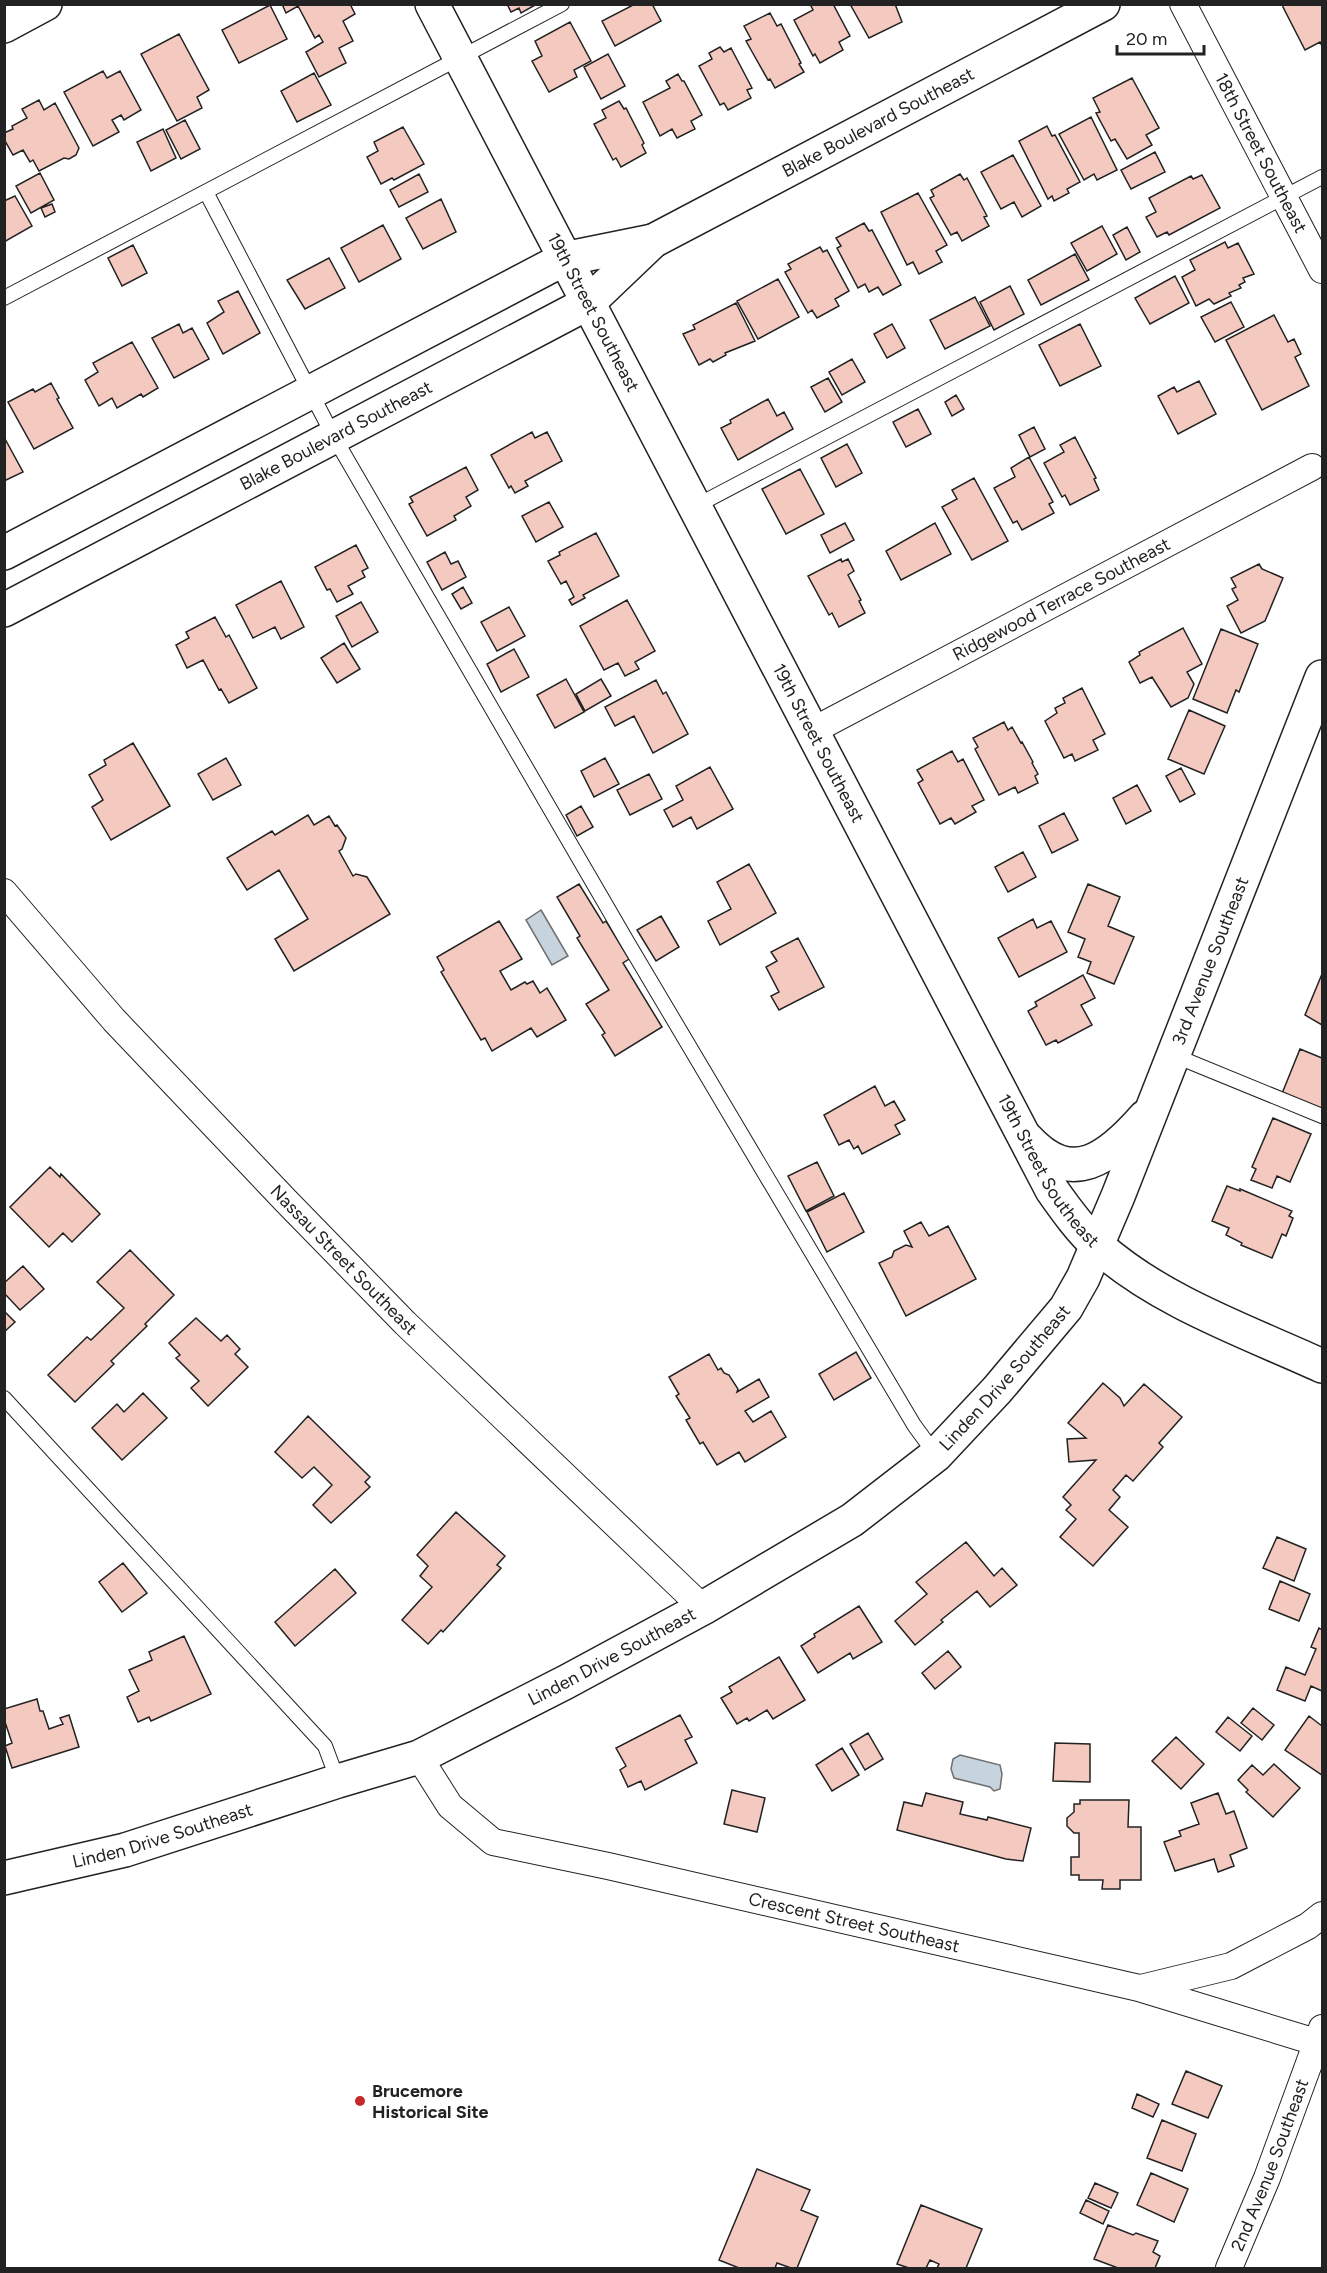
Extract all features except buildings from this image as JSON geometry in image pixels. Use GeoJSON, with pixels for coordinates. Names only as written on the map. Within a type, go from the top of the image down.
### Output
{"type":"FeatureCollection","features":[{"type":"Feature","properties":{"kind":"street"},"geometry":{"type":"LineString","coordinates":[[4,26],[45,4]]}},
{"type":"Feature","properties":{"kind":"street","name":"19th Street Southeast"},"geometry":{"type":"LineString","coordinates":[[432,4],[1024,1137],[1065,1210],[1097,1246],[1143,1281],[1179,1300],[1323,1366]]}},
{"type":"Feature","properties":{"kind":"street","name":"Blake Boulevard Southeast"},"geometry":{"type":"LineString","coordinates":[[4,610],[588,303],[653,241],[1103,4]]}},
{"type":"Feature","properties":{"kind":"street","name":"18th Street Southeast"},"geometry":{"type":"LineString","coordinates":[[1183,4],[1323,270]]}},
{"type":"Feature","properties":{"kind":"street","name":"Blake Boulevard Southeast"},"geometry":{"type":"LineString","coordinates":[[4,553],[564,259],[653,241]]}},
{"type":"Feature","properties":{"kind":"street","name":"Ridgewood Terrace Southeast"},"geometry":{"type":"LineString","coordinates":[[812,732],[1312,467]]}},
{"type":"Feature","properties":{"kind":"street","name":"3rd Avenue Southeast"},"geometry":{"type":"LineString","coordinates":[[1097,1246],[1323,677]]}},
{"type":"Feature","properties":{"kind":"street","name":"Nassau Street Southeast"},"geometry":{"type":"LineString","coordinates":[[4,892],[114,1020],[286,1202],[405,1323],[703,1608]]}},
{"type":"Feature","properties":{"kind":"street"},"geometry":{"type":"LineString","coordinates":[[1024,1137],[1036,1149],[1054,1161],[1069,1165],[1082,1165],[1107,1153],[1152,1109]]}},
{"type":"Feature","properties":{"kind":"street","name":"Linden Drive Southeast"},"geometry":{"type":"LineString","coordinates":[[4,1878],[125,1850],[419,1757],[567,1682],[703,1608],[852,1520],[936,1455],[997,1390],[1066,1308],[1097,1246]]}},
{"type":"Feature","properties":{"kind":"street","name":"Crescent Street Southeast"},"geometry":{"type":"LineString","coordinates":[[419,1757],[450,1806],[493,1842],[608,1866],[1139,1988],[1321,2038]]}},
{"type":"Feature","properties":{"kind":"street"},"geometry":{"type":"LineString","coordinates":[[1139,1988],[1231,1966],[1308,1926],[1323,1915]]}},
{"type":"Feature","properties":{"kind":"street","name":"2nd Avenue Southeast"},"geometry":{"type":"LineString","coordinates":[[1229,2268],[1267,2178],[1321,2038]]}},
{"type":"Feature","properties":{"kind":"lane"},"geometry":{"type":"LineString","coordinates":[[4,298],[562,4]]}},
{"type":"Feature","properties":{"kind":"lane"},"geometry":{"type":"LineString","coordinates":[[694,507],[1323,177]]}},
{"type":"Feature","properties":{"kind":"lane"},"geometry":{"type":"LineString","coordinates":[[206,192],[334,437],[653,984],[914,1425],[936,1455]]}},
{"type":"Feature","properties":{"kind":"lane"},"geometry":{"type":"LineString","coordinates":[[1173,1055],[1323,1116]]}},
{"type":"Feature","properties":{"kind":"lane"},"geometry":{"type":"LineString","coordinates":[[4,1398],[325,1746],[338,1781]]}},
{"type":"Feature","properties":{"kind":"shaded area"},"geometry":{"type":"Polygon","coordinates":[[[541,910],[568,956],[552,965],[526,920],[541,910]]]}},
{"type":"Feature","properties":{"kind":"shaded area"},"geometry":{"type":"Polygon","coordinates":[[[960,1755],[1000,1765],[1002,1774],[1000,1789],[994,1791],[990,1787],[954,1778],[951,1769],[953,1759],[960,1755]]]}},
{"type":"Feature","properties":{"kind":"place","name":"Brucemore Historical Site"},"geometry":{"type":"Point","coordinates":[360,2101]}}]}
